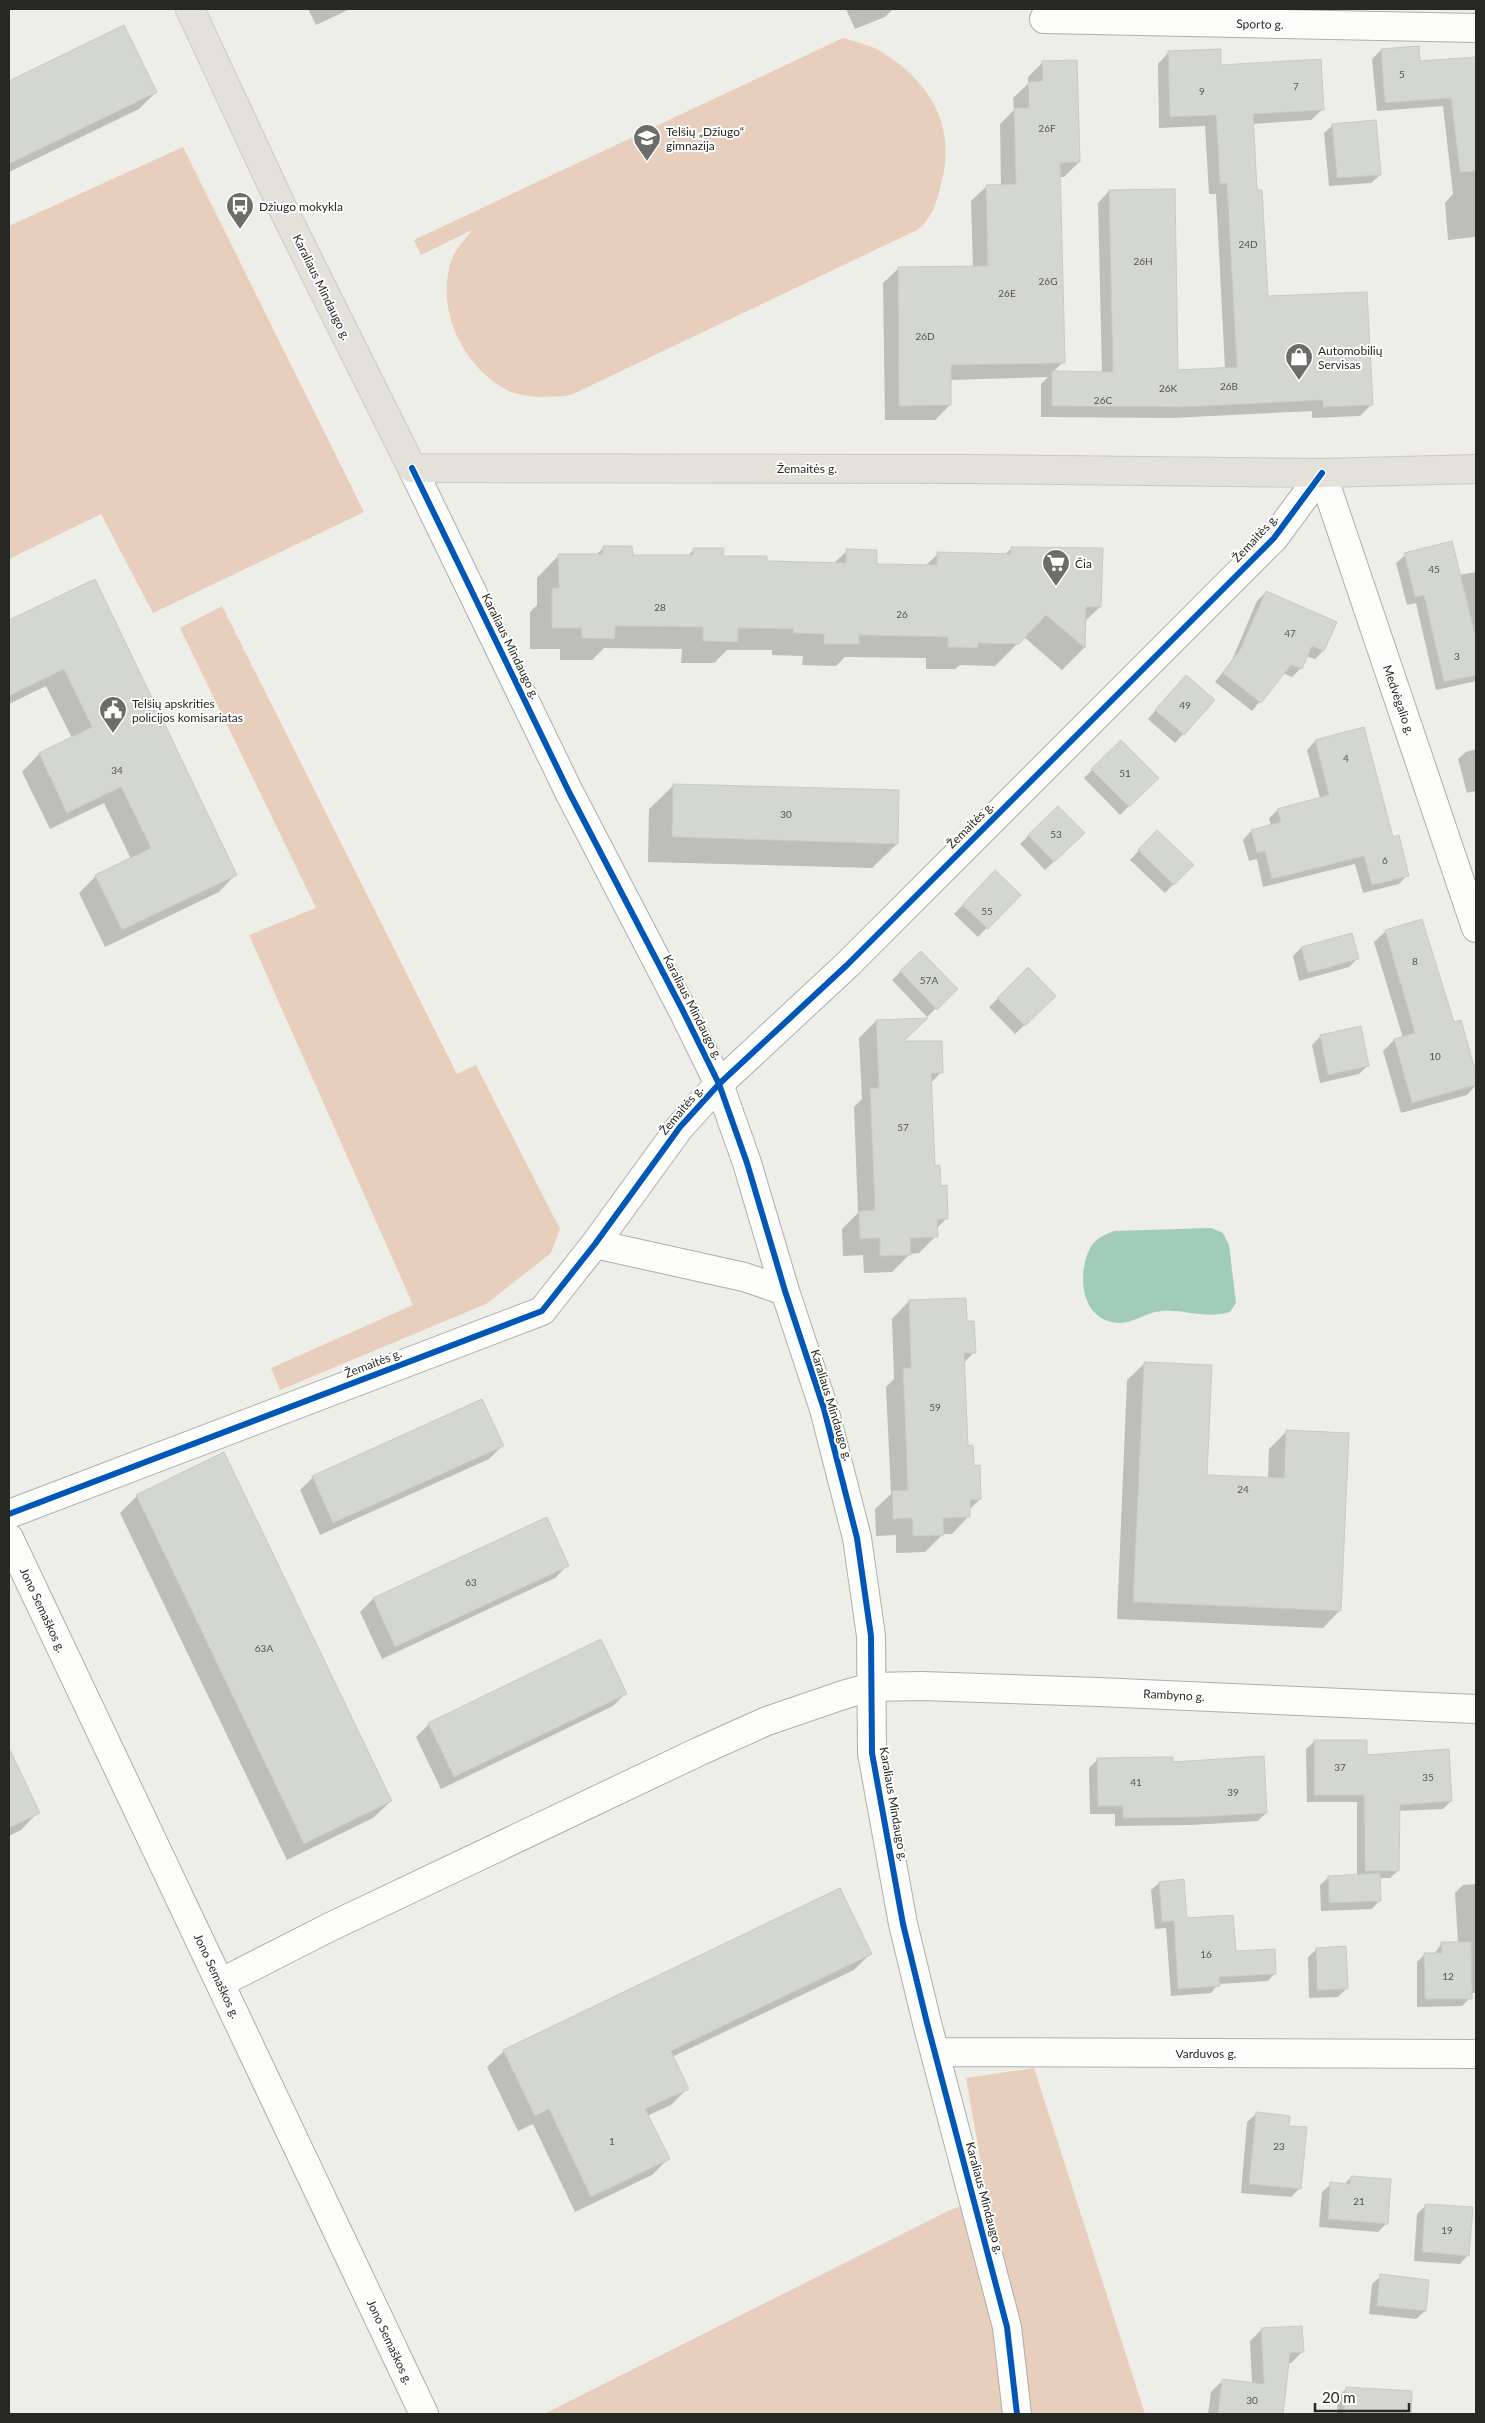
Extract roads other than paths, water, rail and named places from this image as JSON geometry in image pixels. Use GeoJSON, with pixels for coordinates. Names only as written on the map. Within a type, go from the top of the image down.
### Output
{"type":"FeatureCollection","features":[{"type":"Feature","properties":{"kind":"main road","name":"Karaliaus Mindaugo g."},"geometry":{"type":"LineString","coordinates":[[190,9],[283,209],[412,468]]}},
{"type":"Feature","properties":{"kind":"main road","name":"Žemaitės g."},"geometry":{"type":"LineString","coordinates":[[412,468],[961,468],[1322,473],[1476,469]]}},
{"type":"Feature","properties":{"kind":"street","name":"Sporto g."},"geometry":{"type":"LineString","coordinates":[[1044,19],[1476,28]]}},
{"type":"Feature","properties":{"kind":"street","name":"Karaliaus Mindaugo g."},"geometry":{"type":"LineString","coordinates":[[412,468],[569,792],[719,1084],[824,1409],[857,1538],[871,1636],[872,1753],[903,1924],[1007,2327],[1017,2414]]}},
{"type":"Feature","properties":{"kind":"street","name":"Medvėgalio g."},"geometry":{"type":"LineString","coordinates":[[1322,473],[1476,928]]}},
{"type":"Feature","properties":{"kind":"street","name":"Žemaitės g."},"geometry":{"type":"LineString","coordinates":[[9,1514],[542,1311],[595,1244],[680,1127],[719,1084],[847,965],[1274,538],[1322,473]]}},
{"type":"Feature","properties":{"kind":"street"},"geometry":{"type":"LineString","coordinates":[[595,1244],[744,1277],[785,1291]]}},
{"type":"Feature","properties":{"kind":"street","name":"Jono Semaškos g."},"geometry":{"type":"LineString","coordinates":[[9,1538],[424,2414]]}},
{"type":"Feature","properties":{"kind":"street","name":"Rambyno g."},"geometry":{"type":"LineString","coordinates":[[220,1983],[330,1927],[700,1751],[767,1721],[872,1687],[922,1686],[1098,1692],[1476,1709]]}},
{"type":"Feature","properties":{"kind":"street","name":"Varduvos g."},"geometry":{"type":"LineString","coordinates":[[935,2052],[1476,2054]]}},
{"type":"Feature","properties":{"kind":"place","name":"Telšių „Džiugo“ gimnazija"},"geometry":{"type":"Point","coordinates":[647,162]}},
{"type":"Feature","properties":{"kind":"place","name":"Džiugo mokykla"},"geometry":{"type":"Point","coordinates":[240,230]}},
{"type":"Feature","properties":{"kind":"place","name":"Automobilių Servisas"},"geometry":{"type":"Point","coordinates":[1299,381]}},
{"type":"Feature","properties":{"kind":"place","name":"Čia"},"geometry":{"type":"Point","coordinates":[1056,587]}},
{"type":"Feature","properties":{"kind":"place","name":"Telšių apskrities policijos komisariatas"},"geometry":{"type":"Point","coordinates":[113,734]}}]}
